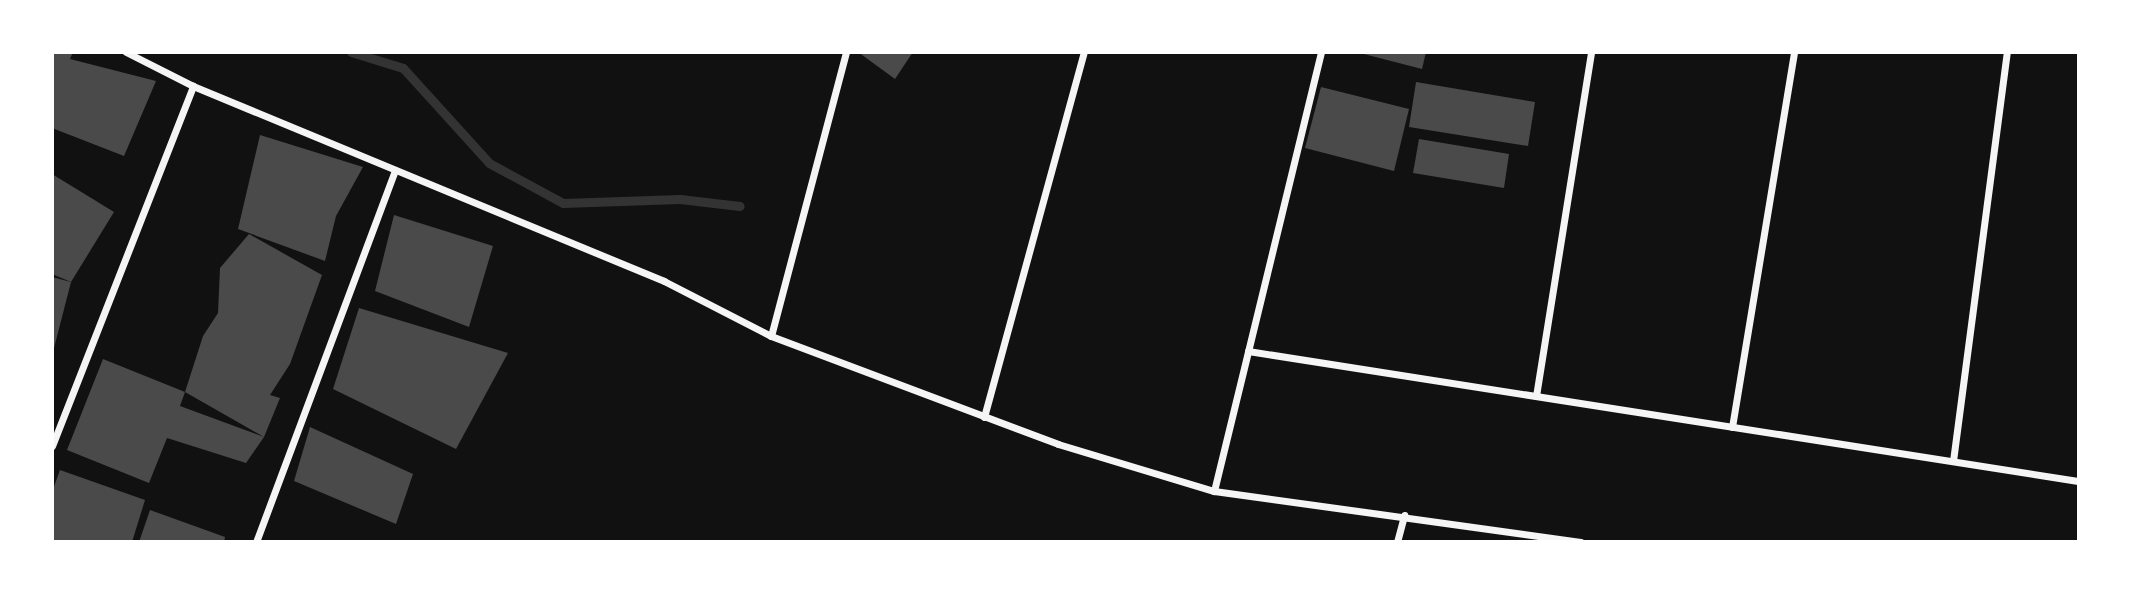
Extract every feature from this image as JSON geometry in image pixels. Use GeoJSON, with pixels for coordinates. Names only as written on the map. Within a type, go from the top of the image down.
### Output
{"type":"FeatureCollection","features":[{"type":"Feature","properties":{"kind":"street"},"geometry":{"type":"LineString","coordinates":[[126,52],[193,86],[664,281],[771,336],[984,416],[1214,491],[1404,514],[1580,541]]}},
{"type":"Feature","properties":{"kind":"street"},"geometry":{"type":"LineString","coordinates":[[771,336],[846,52]]}},
{"type":"Feature","properties":{"kind":"street"},"geometry":{"type":"LineString","coordinates":[[984,416],[1084,52]]}},
{"type":"Feature","properties":{"kind":"street"},"geometry":{"type":"LineString","coordinates":[[1214,491],[1321,52]]}},
{"type":"Feature","properties":{"kind":"street"},"geometry":{"type":"LineString","coordinates":[[1536,396],[1591,52]]}},
{"type":"Feature","properties":{"kind":"street"},"geometry":{"type":"LineString","coordinates":[[1732,426],[1794,52]]}},
{"type":"Feature","properties":{"kind":"street"},"geometry":{"type":"LineString","coordinates":[[1952,461],[2007,52]]}},
{"type":"Feature","properties":{"kind":"street"},"geometry":{"type":"LineString","coordinates":[[52,446],[193,86]]}},
{"type":"Feature","properties":{"kind":"street"},"geometry":{"type":"LineString","coordinates":[[256,541],[395,170]]}},
{"type":"Feature","properties":{"kind":"street"},"geometry":{"type":"LineString","coordinates":[[1248,351],[2078,481]]}},
{"type":"Feature","properties":{"kind":"street"},"geometry":{"type":"LineString","coordinates":[[1397,541],[1404,514]]}},
{"type":"Feature","properties":{"kind":"building"},"geometry":{"type":"Polygon","coordinates":[[[52,52],[73,52],[70,59],[156,81],[124,156],[52,128],[52,52]]]}},
{"type":"Feature","properties":{"kind":"building"},"geometry":{"type":"Polygon","coordinates":[[[858,52],[913,52],[895,79],[858,52]]]}},
{"type":"Feature","properties":{"kind":"building"},"geometry":{"type":"Polygon","coordinates":[[[1356,52],[1426,52],[1422,69],[1356,52]]]}},
{"type":"Feature","properties":{"kind":"building"},"geometry":{"type":"Polygon","coordinates":[[[1416,82],[1535,102],[1528,146],[1409,127],[1416,82]]]}},
{"type":"Feature","properties":{"kind":"building"},"geometry":{"type":"Polygon","coordinates":[[[1321,87],[1409,109],[1394,171],[1305,148],[1321,87]]]}},
{"type":"Feature","properties":{"kind":"building"},"geometry":{"type":"Polygon","coordinates":[[[260,135],[363,167],[336,216],[325,261],[238,229],[260,135]]]}},
{"type":"Feature","properties":{"kind":"building"},"geometry":{"type":"Polygon","coordinates":[[[1419,139],[1509,154],[1504,188],[1413,173],[1419,139]]]}},
{"type":"Feature","properties":{"kind":"building"},"geometry":{"type":"Polygon","coordinates":[[[52,174],[114,212],[71,282],[52,274],[52,174]]]}},
{"type":"Feature","properties":{"kind":"building"},"geometry":{"type":"Polygon","coordinates":[[[394,215],[493,246],[469,327],[375,291],[394,215]]]}},
{"type":"Feature","properties":{"kind":"building"},"geometry":{"type":"Polygon","coordinates":[[[249,234],[322,275],[290,364],[270,395],[280,398],[264,437],[185,392],[203,336],[218,313],[220,268],[249,234]]]}},
{"type":"Feature","properties":{"kind":"building"},"geometry":{"type":"Polygon","coordinates":[[[52,277],[71,282],[53,352],[52,352],[52,277]]]}},
{"type":"Feature","properties":{"kind":"building"},"geometry":{"type":"Polygon","coordinates":[[[359,308],[508,353],[456,449],[333,389],[359,308]]]}},
{"type":"Feature","properties":{"kind":"building"},"geometry":{"type":"Polygon","coordinates":[[[103,359],[185,392],[180,406],[264,437],[246,463],[167,438],[149,483],[67,450],[103,359]]]}},
{"type":"Feature","properties":{"kind":"building"},"geometry":{"type":"Polygon","coordinates":[[[310,427],[413,474],[396,524],[294,481],[310,427]]]}},
{"type":"Feature","properties":{"kind":"building"},"geometry":{"type":"Polygon","coordinates":[[[60,470],[145,500],[132,542],[52,542],[52,492],[60,470]]]}},
{"type":"Feature","properties":{"kind":"building"},"geometry":{"type":"Polygon","coordinates":[[[150,510],[225,537],[224,542],[139,542],[150,510]]]}},
{"type":"Feature","properties":{"kind":"waterway"},"geometry":{"type":"LineString","coordinates":[[351,52],[403,68],[489,163],[563,203],[680,199],[740,206]]}}]}
